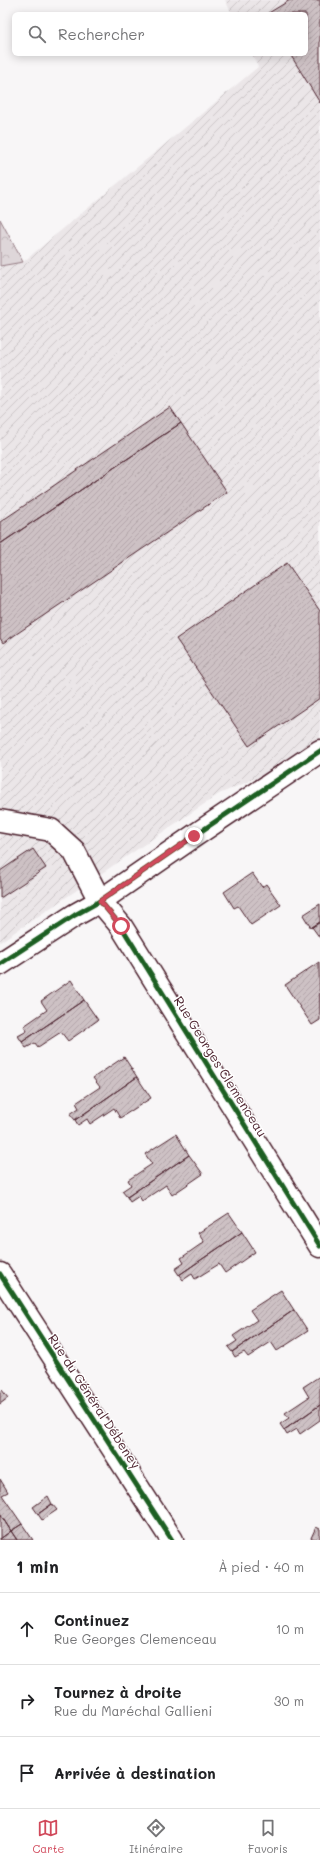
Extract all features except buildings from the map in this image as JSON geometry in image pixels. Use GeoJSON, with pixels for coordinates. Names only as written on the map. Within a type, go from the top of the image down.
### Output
{"type":"FeatureCollection","features":[{"type":"Feature","properties":{"kind":"street"},"geometry":{"type":"LineString","coordinates":[[0,964],[75,915],[100,901],[320,751]]}},
{"type":"Feature","properties":{"kind":"street","name":"Rue Georges Clemenceau"},"geometry":{"type":"LineString","coordinates":[[0,821],[51,830],[74,851],[100,901],[121,926],[320,1246]]}},
{"type":"Feature","properties":{"kind":"street","name":"Rue du Général Débeney"},"geometry":{"type":"LineString","coordinates":[[0,1274],[172,1540]]}},
{"type":"Feature","properties":{"kind":"shaded area"},"geometry":{"type":"Polygon","coordinates":[[[225,0],[320,0],[320,751],[219,794],[0,942],[0,266],[23,262],[258,67],[253,56],[308,56],[308,12],[231,12],[225,0]]]}},
{"type":"Feature","properties":{"kind":"green space"},"geometry":{"type":"Polygon","coordinates":[[[0,219],[23,262],[0,266],[0,219]]]}},
{"type":"Feature","properties":{"kind":"cycle path"},"geometry":{"type":"LineString","coordinates":[[0,964],[75,915],[100,901],[320,751]]}},
{"type":"Feature","properties":{"kind":"cycle path"},"geometry":{"type":"LineString","coordinates":[[100,901],[121,926],[320,1246]]}},
{"type":"Feature","properties":{"kind":"cycle path"},"geometry":{"type":"LineString","coordinates":[[0,1274],[172,1540]]}},
{"type":"Feature","properties":{"kind":"route"},"geometry":{"type":"LineString","coordinates":[[121,926],[100,901],[194,836]]}}]}
